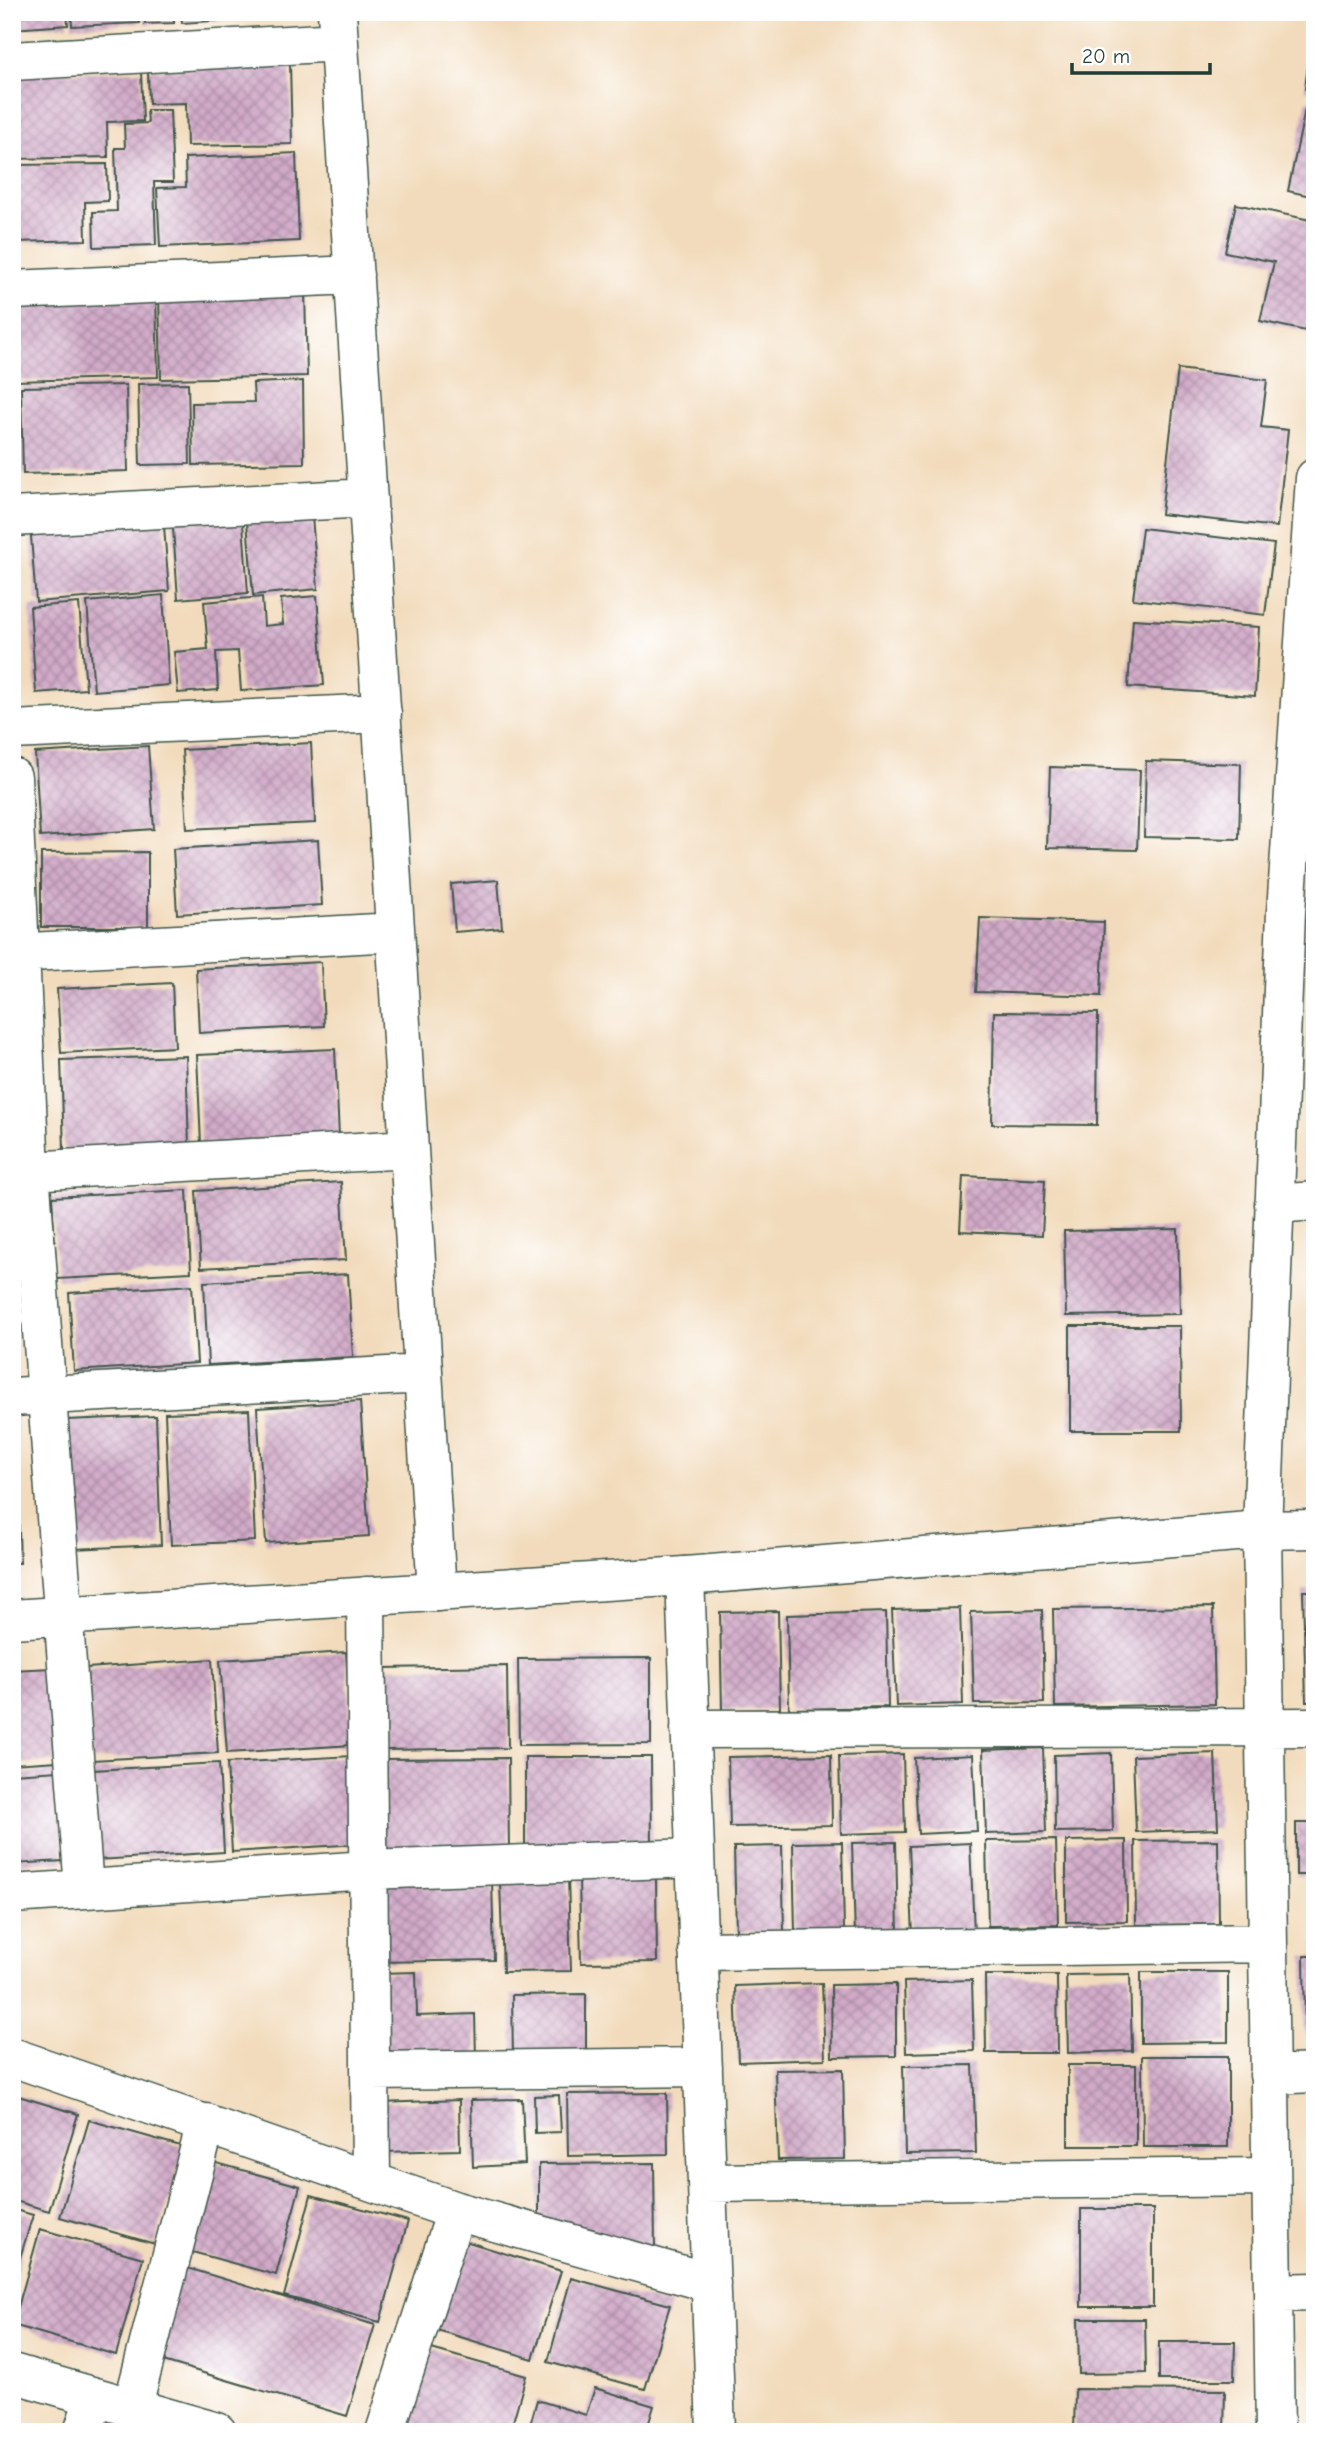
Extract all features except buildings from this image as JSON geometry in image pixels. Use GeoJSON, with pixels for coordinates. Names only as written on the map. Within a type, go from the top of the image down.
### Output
{"type":"FeatureCollection","features":[{"type":"Feature","properties":{"kind":"street"},"geometry":{"type":"LineString","coordinates":[[12,61],[338,27],[437,1591]]}},
{"type":"Feature","properties":{"kind":"street"},"geometry":{"type":"LineString","coordinates":[[12,290],[354,275]]}},
{"type":"Feature","properties":{"kind":"street"},"geometry":{"type":"LineString","coordinates":[[1275,2432],[1262,1530],[1274,1205],[1300,912],[1315,478]]}},
{"type":"Feature","properties":{"kind":"street"},"geometry":{"type":"LineString","coordinates":[[12,517],[368,498]]}},
{"type":"Feature","properties":{"kind":"street"},"geometry":{"type":"LineString","coordinates":[[12,730],[382,713]]}},
{"type":"Feature","properties":{"kind":"street"},"geometry":{"type":"LineString","coordinates":[[12,777],[29,1396],[63,1616],[84,1889]]}},
{"type":"Feature","properties":{"kind":"street"},"geometry":{"type":"LineString","coordinates":[[16,953],[395,932]]}},
{"type":"Feature","properties":{"kind":"street"},"geometry":{"type":"LineString","coordinates":[[21,1172],[409,1149]]}},
{"type":"Feature","properties":{"kind":"street"},"geometry":{"type":"LineString","coordinates":[[1274,1205],[1315,1202]]}},
{"type":"Feature","properties":{"kind":"street"},"geometry":{"type":"LineString","coordinates":[[29,1396],[423,1374]]}},
{"type":"Feature","properties":{"kind":"street"},"geometry":{"type":"LineString","coordinates":[[12,1619],[685,1576],[1262,1530],[1315,1529]]}},
{"type":"Feature","properties":{"kind":"street"},"geometry":{"type":"LineString","coordinates":[[685,1576],[716,2432]]}},
{"type":"Feature","properties":{"kind":"street"},"geometry":{"type":"LineString","coordinates":[[366,1596],[371,2180]]}},
{"type":"Feature","properties":{"kind":"street"},"geometry":{"type":"LineString","coordinates":[[690,1729],[1315,1727]]}},
{"type":"Feature","properties":{"kind":"street"},"geometry":{"type":"LineString","coordinates":[[12,1894],[367,1870],[695,1858]]}},
{"type":"Feature","properties":{"kind":"street"},"geometry":{"type":"LineString","coordinates":[[698,1951],[1268,1943]]}},
{"type":"Feature","properties":{"kind":"street"},"geometry":{"type":"LineString","coordinates":[[12,2057],[456,2211],[711,2283]]}},
{"type":"Feature","properties":{"kind":"street"},"geometry":{"type":"LineString","coordinates":[[371,2071],[703,2067]]}},
{"type":"Feature","properties":{"kind":"street"},"geometry":{"type":"LineString","coordinates":[[1269,2075],[1315,2073]]}},
{"type":"Feature","properties":{"kind":"street"},"geometry":{"type":"LineString","coordinates":[[131,2409],[206,2123]]}},
{"type":"Feature","properties":{"kind":"street"},"geometry":{"type":"LineString","coordinates":[[707,2183],[1271,2177]]}},
{"type":"Feature","properties":{"kind":"street"},"geometry":{"type":"LineString","coordinates":[[385,2432],[456,2211]]}},
{"type":"Feature","properties":{"kind":"street"},"geometry":{"type":"LineString","coordinates":[[1273,2293],[1315,2292]]}},
{"type":"Feature","properties":{"kind":"street"},"geometry":{"type":"LineString","coordinates":[[12,2373],[88,2415],[131,2409],[217,2432]]}}]}
